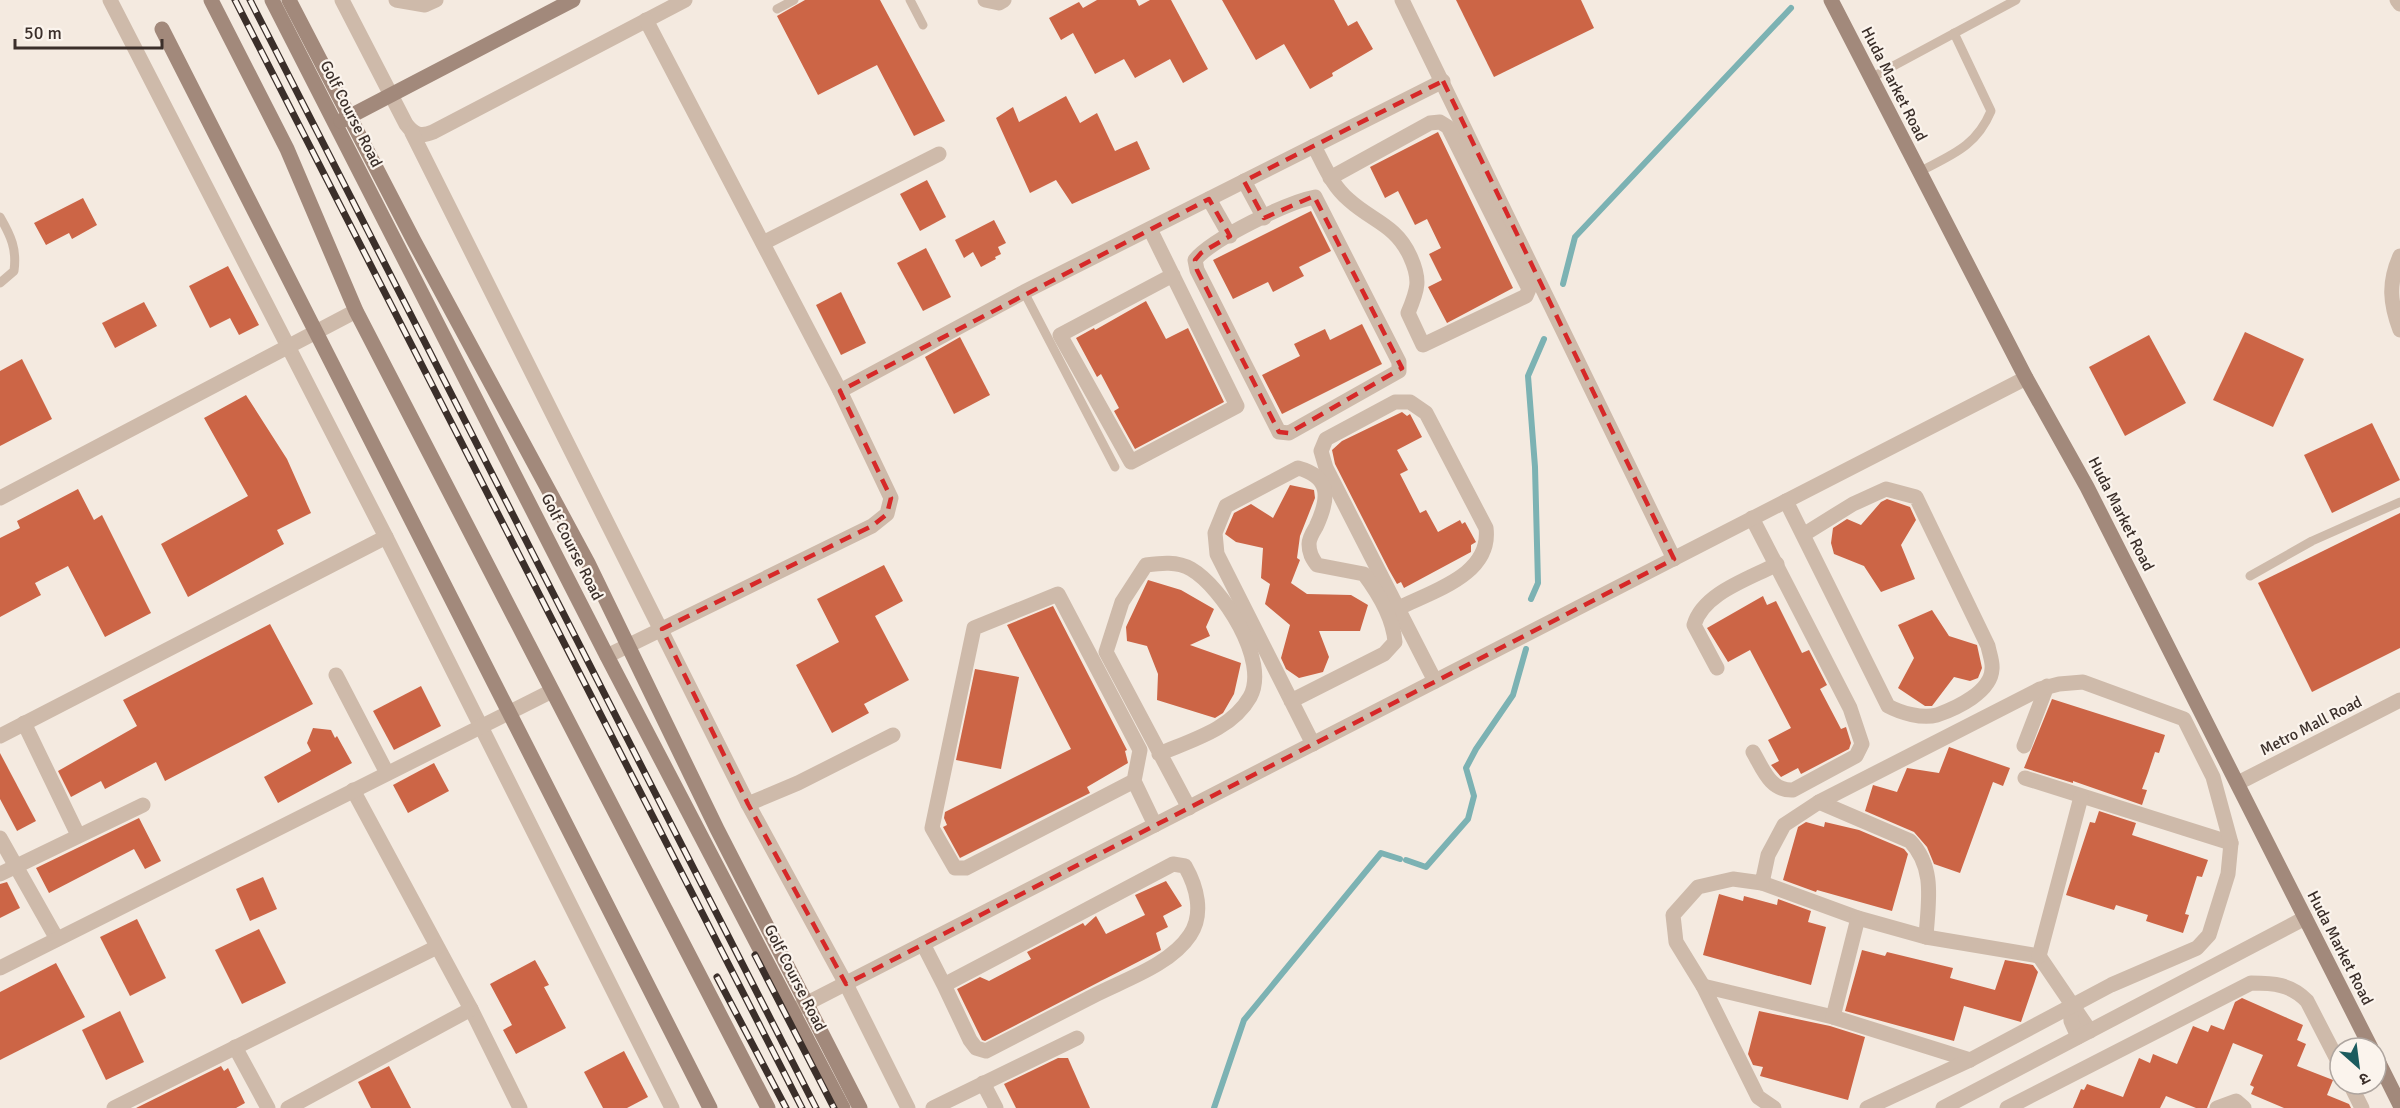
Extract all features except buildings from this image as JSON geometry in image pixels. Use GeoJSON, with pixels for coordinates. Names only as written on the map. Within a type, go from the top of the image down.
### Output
{"type":"FeatureCollection","features":[{"type":"Feature","properties":{"kind":"street"},"geometry":{"type":"LineString","coordinates":[[110,0],[287,349],[386,537],[672,1108]]}},
{"type":"Feature","properties":{"kind":"street"},"geometry":{"type":"LineString","coordinates":[[211,0],[287,149],[356,312],[768,1108]]}},
{"type":"Feature","properties":{"kind":"street","name":"Golf Course Road"},"geometry":{"type":"LineString","coordinates":[[272,0],[607,657],[843,1108]]}},
{"type":"Feature","properties":{"kind":"street"},"geometry":{"type":"LineString","coordinates":[[290,0],[588,563],[860,1108]]}},
{"type":"Feature","properties":{"kind":"street"},"geometry":{"type":"LineString","coordinates":[[342,0],[412,133],[748,804],[846,984],[908,1108]]}},
{"type":"Feature","properties":{"kind":"street"},"geometry":{"type":"LineString","coordinates":[[396,0],[425,5],[436,0]]}},
{"type":"Feature","properties":{"kind":"street"},"geometry":{"type":"LineString","coordinates":[[336,124],[573,0]]}},
{"type":"Feature","properties":{"kind":"street"},"geometry":{"type":"LineString","coordinates":[[412,133],[419,135],[433,132],[685,0]]}},
{"type":"Feature","properties":{"kind":"street"},"geometry":{"type":"LineString","coordinates":[[985,0],[999,3],[1004,0]]}},
{"type":"Feature","properties":{"kind":"street"},"geometry":{"type":"LineString","coordinates":[[1402,0],[1674,559]]}},
{"type":"Feature","properties":{"kind":"street","name":"Huda Market Road"},"geometry":{"type":"LineString","coordinates":[[1831,0],[2026,378],[2087,487],[2365,1036]]}},
{"type":"Feature","properties":{"kind":"street"},"geometry":{"type":"LineString","coordinates":[[2397,0],[2400,4]]}},
{"type":"Feature","properties":{"kind":"street"},"geometry":{"type":"LineString","coordinates":[[607,657],[872,526],[886,514],[891,498],[840,391],[646,20]]}},
{"type":"Feature","properties":{"kind":"street"},"geometry":{"type":"LineString","coordinates":[[162,29],[710,1108]]}},
{"type":"Feature","properties":{"kind":"street"},"geometry":{"type":"LineString","coordinates":[[840,391],[1024,292],[1443,81]]}},
{"type":"Feature","properties":{"kind":"street"},"geometry":{"type":"LineString","coordinates":[[1314,146],[1330,178],[1349,201],[1390,228],[1406,246],[1419,273],[1416,293],[1408,313],[1423,345],[1526,296],[1529,289],[1448,127],[1440,122],[1430,123],[1330,178]]}},
{"type":"Feature","properties":{"kind":"street"},"geometry":{"type":"LineString","coordinates":[[763,243],[939,154]]}},
{"type":"Feature","properties":{"kind":"street"},"geometry":{"type":"LineString","coordinates":[[1244,181],[1264,218]]}},
{"type":"Feature","properties":{"kind":"street"},"geometry":{"type":"LineString","coordinates":[[1315,197],[1399,362],[1399,371],[1382,382],[1289,433],[1279,432],[1274,424],[1197,270],[1195,260],[1202,253],[1264,218],[1315,197]]}},
{"type":"Feature","properties":{"kind":"street"},"geometry":{"type":"LineString","coordinates":[[1209,199],[1230,236]]}},
{"type":"Feature","properties":{"kind":"street"},"geometry":{"type":"LineString","coordinates":[[1150,229],[1173,275],[1237,406],[1131,462],[1059,335],[1173,275]]}},
{"type":"Feature","properties":{"kind":"street"},"geometry":{"type":"LineString","coordinates":[[2400,256],[2392,274],[2390,294],[2400,330]]}},
{"type":"Feature","properties":{"kind":"street"},"geometry":{"type":"LineString","coordinates":[[0,498],[356,312]]}},
{"type":"Feature","properties":{"kind":"street"},"geometry":{"type":"LineString","coordinates":[[792,1011],[2026,378]]}},
{"type":"Feature","properties":{"kind":"street"},"geometry":{"type":"LineString","coordinates":[[1399,608],[1470,571],[1482,556],[1488,540],[1486,528],[1426,413],[1410,402],[1395,402],[1326,439],[1321,451],[1326,468],[1435,681]]}},
{"type":"Feature","properties":{"kind":"street"},"geometry":{"type":"LineString","coordinates":[[1291,701],[1384,654],[1395,642],[1394,630],[1377,592],[1364,574],[1317,565],[1311,556],[1309,541],[1325,497],[1324,483],[1312,472],[1298,468],[1226,506],[1215,533],[1217,554],[1291,701],[1313,744]]}},
{"type":"Feature","properties":{"kind":"street"},"geometry":{"type":"LineString","coordinates":[[1785,501],[1888,706],[1903,714],[1936,715],[1978,694],[1986,686],[1992,669],[1988,646],[1916,497],[1886,489],[1853,504],[1803,535]]}},
{"type":"Feature","properties":{"kind":"street"},"geometry":{"type":"LineString","coordinates":[[1752,518],[1850,708],[1862,744],[1856,756],[1793,790],[1784,790],[1768,779],[1753,752]]}},
{"type":"Feature","properties":{"kind":"street"},"geometry":{"type":"LineString","coordinates":[[0,736],[386,537]]}},
{"type":"Feature","properties":{"kind":"street"},"geometry":{"type":"LineString","coordinates":[[1160,754],[1230,722],[1250,696],[1257,678],[1246,642],[1229,608],[1214,586],[1189,568],[1166,562],[1146,565],[1122,602],[1106,652],[1160,754],[1189,808]]}},
{"type":"Feature","properties":{"kind":"street"},"geometry":{"type":"LineString","coordinates":[[1717,668],[1694,625],[1698,612],[1707,602],[1777,564]]}},
{"type":"Feature","properties":{"kind":"street"},"geometry":{"type":"LineString","coordinates":[[1134,781],[966,868],[955,868],[932,828],[962,671],[974,628],[1058,594],[1140,750],[1134,781],[1155,825]]}},
{"type":"Feature","properties":{"kind":"street"},"geometry":{"type":"LineString","coordinates":[[336,675],[387,773]]}},
{"type":"Feature","properties":{"kind":"street"},"geometry":{"type":"LineString","coordinates":[[1762,883],[1768,855],[1784,825],[1819,802],[2021,697],[2047,687],[2083,682],[2184,719],[2213,777],[2231,843],[2228,874],[2213,927],[2204,942],[2070,1005],[1970,1060],[1867,1108]]}},
{"type":"Feature","properties":{"kind":"street"},"geometry":{"type":"LineString","coordinates":[[2024,746],[2047,687]]}},
{"type":"Feature","properties":{"kind":"street"},"geometry":{"type":"LineString","coordinates":[[0,968],[552,691]]}},
{"type":"Feature","properties":{"kind":"street","name":"Metro Mall Road"},"geometry":{"type":"LineString","coordinates":[[2238,783],[2400,700]]}},
{"type":"Feature","properties":{"kind":"street"},"geometry":{"type":"LineString","coordinates":[[24,723],[78,835]]}},
{"type":"Feature","properties":{"kind":"street"},"geometry":{"type":"LineString","coordinates":[[748,804],[798,783],[893,735]]}},
{"type":"Feature","properties":{"kind":"street"},"geometry":{"type":"LineString","coordinates":[[2025,778],[2231,843]]}},
{"type":"Feature","properties":{"kind":"street"},"geometry":{"type":"LineString","coordinates":[[353,790],[471,1010],[520,1108]]}},
{"type":"Feature","properties":{"kind":"street"},"geometry":{"type":"LineString","coordinates":[[2081,797],[2039,956],[2070,1005],[2082,1016],[2084,1034]]}},
{"type":"Feature","properties":{"kind":"street"},"geometry":{"type":"LineString","coordinates":[[1819,802],[1910,841],[1918,850],[1926,866],[1930,883],[1926,937]]}},
{"type":"Feature","properties":{"kind":"street"},"geometry":{"type":"LineString","coordinates":[[0,874],[143,805]]}},
{"type":"Feature","properties":{"kind":"street"},"geometry":{"type":"LineString","coordinates":[[0,838],[57,939]]}},
{"type":"Feature","properties":{"kind":"street"},"geometry":{"type":"LineString","coordinates":[[923,944],[970,1040],[976,1048],[986,1051],[1152,966],[1180,948],[1191,933],[1199,909],[1192,877],[1185,866],[1173,864],[944,985]]}},
{"type":"Feature","properties":{"kind":"street"},"geometry":{"type":"LineString","coordinates":[[1773,1108],[1758,1097],[1703,986],[1676,942],[1673,915],[1698,887],[1733,879],[1762,883],[1858,918],[1926,937],[2039,956]]}},
{"type":"Feature","properties":{"kind":"street"},"geometry":{"type":"LineString","coordinates":[[1833,1017],[1858,918]]}},
{"type":"Feature","properties":{"kind":"street"},"geometry":{"type":"LineString","coordinates":[[1943,1108],[2305,918]]}},
{"type":"Feature","properties":{"kind":"street"},"geometry":{"type":"LineString","coordinates":[[114,1108],[437,948]]}},
{"type":"Feature","properties":{"kind":"street"},"geometry":{"type":"LineString","coordinates":[[2007,1108],[2251,983],[2283,985],[2301,994],[2328,1042]]}},
{"type":"Feature","properties":{"kind":"street"},"geometry":{"type":"LineString","coordinates":[[1703,986],[1833,1017],[1970,1060]]}},
{"type":"Feature","properties":{"kind":"street"},"geometry":{"type":"LineString","coordinates":[[288,1108],[471,1010]]}},
{"type":"Feature","properties":{"kind":"street"},"geometry":{"type":"LineString","coordinates":[[941,1106],[1077,1038]]}},
{"type":"Feature","properties":{"kind":"street"},"geometry":{"type":"LineString","coordinates":[[235,1047],[268,1108]]}},
{"type":"Feature","properties":{"kind":"street"},"geometry":{"type":"LineString","coordinates":[[2388,1082],[2400,1105]]}},
{"type":"Feature","properties":{"kind":"street"},"geometry":{"type":"LineString","coordinates":[[983,1083],[996,1108]]}},
{"type":"Feature","properties":{"kind":"street"},"geometry":{"type":"LineString","coordinates":[[2217,1108],[2236,1101],[2244,1108]]}},
{"type":"Feature","properties":{"kind":"lane"},"geometry":{"type":"LineString","coordinates":[[777,9],[794,0]]}},
{"type":"Feature","properties":{"kind":"lane"},"geometry":{"type":"LineString","coordinates":[[910,0],[923,25]]}},
{"type":"Feature","properties":{"kind":"lane"},"geometry":{"type":"LineString","coordinates":[[1871,78],[2016,0]]}},
{"type":"Feature","properties":{"kind":"lane"},"geometry":{"type":"LineString","coordinates":[[1919,172],[1962,149],[1983,131],[1991,111],[1954,33]]}},
{"type":"Feature","properties":{"kind":"lane"},"geometry":{"type":"LineString","coordinates":[[0,217],[12,238],[16,255],[14,271],[0,283]]}},
{"type":"Feature","properties":{"kind":"lane"},"geometry":{"type":"LineString","coordinates":[[1024,292],[1115,467]]}},
{"type":"Feature","properties":{"kind":"lane"},"geometry":{"type":"LineString","coordinates":[[2250,576],[2312,542],[2400,502]]}},
{"type":"Feature","properties":{"kind":"highlighted area"},"geometry":{"type":"Polygon","coordinates":[[[1443,81],[1674,559],[846,984],[748,804],[662,629],[872,526],[887,514],[891,498],[840,391],[1209,199],[1230,236],[1201,253],[1195,260],[1197,270],[1279,432],[1289,433],[1402,368],[1314,196],[1264,218],[1244,181],[1443,81]]]}},
{"type":"Feature","properties":{"kind":"waterway"},"geometry":{"type":"LineString","coordinates":[[1563,284],[1575,237],[1791,8]]}},
{"type":"Feature","properties":{"kind":"waterway"},"geometry":{"type":"LineString","coordinates":[[1531,599],[1538,583],[1535,467],[1528,376],[1544,339]]}},
{"type":"Feature","properties":{"kind":"waterway"},"geometry":{"type":"LineString","coordinates":[[1406,860],[1426,867],[1468,819],[1474,796],[1466,768],[1476,749],[1513,695],[1526,649]]}},
{"type":"Feature","properties":{"kind":"waterway"},"geometry":{"type":"LineString","coordinates":[[1214,1108],[1244,1020],[1381,853],[1400,859]]}},
{"type":"Feature","properties":{"kind":"railway"},"geometry":{"type":"LineString","coordinates":[[235,0],[802,1108]]}},
{"type":"Feature","properties":{"kind":"railway"},"geometry":{"type":"LineString","coordinates":[[250,0],[816,1108]]}},
{"type":"Feature","properties":{"kind":"railway"},"geometry":{"type":"LineString","coordinates":[[755,955],[834,1108]]}},
{"type":"Feature","properties":{"kind":"railway"},"geometry":{"type":"LineString","coordinates":[[717,977],[786,1108]]}}]}
